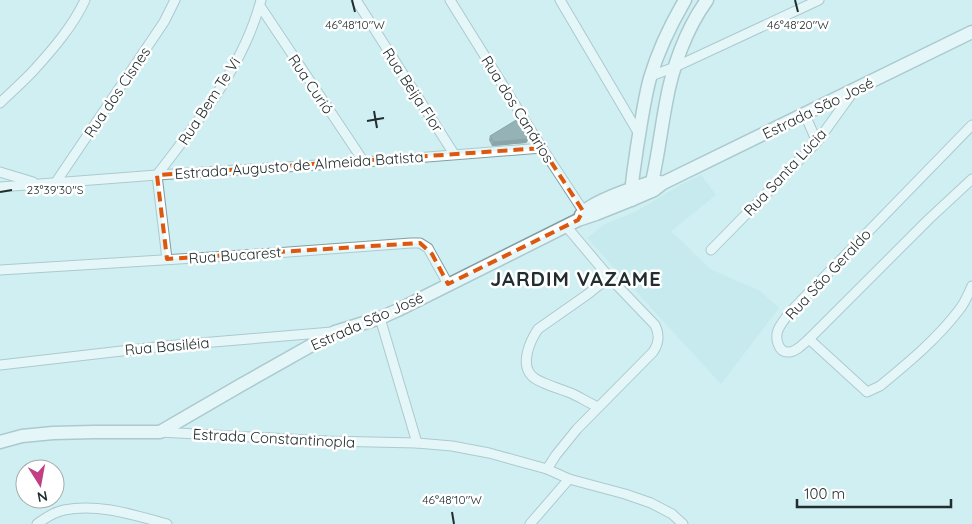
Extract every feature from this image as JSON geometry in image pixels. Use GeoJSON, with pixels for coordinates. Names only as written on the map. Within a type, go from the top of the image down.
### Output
{"type":"FeatureCollection","features":[{"type":"Feature","properties":{"kind":"street"},"geometry":{"type":"LineString","coordinates":[[0,103],[33,71],[59,41],[78,14],[85,0]]}},
{"type":"Feature","properties":{"kind":"street","name":"Rua dos Cisnes"},"geometry":{"type":"LineString","coordinates":[[56,182],[164,22],[175,0]]}},
{"type":"Feature","properties":{"kind":"street","name":"Rua Beija Flor"},"geometry":{"type":"LineString","coordinates":[[356,0],[454,154]]}},
{"type":"Feature","properties":{"kind":"street","name":"Rua dos Canários"},"geometry":{"type":"LineString","coordinates":[[450,0],[583,216]]}},
{"type":"Feature","properties":{"kind":"street"},"geometry":{"type":"LineString","coordinates":[[631,195],[639,134],[650,76],[669,30],[685,0]]}},
{"type":"Feature","properties":{"kind":"street"},"geometry":{"type":"LineString","coordinates":[[656,185],[666,103],[675,67],[694,19],[706,0]]}},
{"type":"Feature","properties":{"kind":"street"},"geometry":{"type":"LineString","coordinates":[[650,76],[675,67],[818,0]]}},
{"type":"Feature","properties":{"kind":"street"},"geometry":{"type":"LineString","coordinates":[[561,1],[639,134]]}},
{"type":"Feature","properties":{"kind":"street","name":"Rua Curió"},"geometry":{"type":"LineString","coordinates":[[260,3],[364,162]]}},
{"type":"Feature","properties":{"kind":"street","name":"Rua Bem Te Vi"},"geometry":{"type":"LineString","coordinates":[[158,175],[208,107],[232,69],[256,20],[260,3]]}},
{"type":"Feature","properties":{"kind":"street","name":"Estrada São José"},"geometry":{"type":"LineString","coordinates":[[160,432],[334,332],[380,318],[566,226],[609,198],[631,195],[656,185],[805,115],[972,32]]}},
{"type":"Feature","properties":{"kind":"street","name":"Rua Santa Lúcia"},"geometry":{"type":"LineString","coordinates":[[711,250],[817,142],[855,90]]}},
{"type":"Feature","properties":{"kind":"street"},"geometry":{"type":"LineString","coordinates":[[805,115],[817,142]]}},
{"type":"Feature","properties":{"kind":"street","name":"Rua São Geraldo"},"geometry":{"type":"LineString","coordinates":[[972,125],[792,310],[778,329],[777,342],[779,347],[789,352],[798,348],[809,339],[972,179]]}},
{"type":"Feature","properties":{"kind":"street","name":"Estrada Augusto de Almeida Batista"},"geometry":{"type":"LineString","coordinates":[[0,187],[542,148]]}},
{"type":"Feature","properties":{"kind":"street"},"geometry":{"type":"LineString","coordinates":[[0,172],[38,184]]}},
{"type":"Feature","properties":{"kind":"street"},"geometry":{"type":"LineString","coordinates":[[158,175],[167,259]]}},
{"type":"Feature","properties":{"kind":"street"},"geometry":{"type":"LineString","coordinates":[[547,469],[577,429],[657,346],[658,335],[655,325],[609,277],[566,226]]}},
{"type":"Feature","properties":{"kind":"street","name":"Rua Bucarest"},"geometry":{"type":"LineString","coordinates":[[0,270],[420,243],[428,248],[448,284]]}},
{"type":"Feature","properties":{"kind":"street"},"geometry":{"type":"LineString","coordinates":[[598,407],[532,376],[528,370],[527,362],[532,338],[538,329],[609,277]]}},
{"type":"Feature","properties":{"kind":"street"},"geometry":{"type":"LineString","coordinates":[[809,339],[867,392],[880,386],[923,349],[961,309],[972,286]]}},
{"type":"Feature","properties":{"kind":"street"},"geometry":{"type":"LineString","coordinates":[[380,318],[417,443]]}},
{"type":"Feature","properties":{"kind":"street","name":"Rua Basiléia"},"geometry":{"type":"LineString","coordinates":[[0,365],[165,346],[334,332]]}},
{"type":"Feature","properties":{"kind":"street","name":"Estrada Constantinopla"},"geometry":{"type":"LineString","coordinates":[[0,442],[22,436],[53,433],[160,432],[452,446],[489,453],[547,469],[569,479],[625,494],[651,503],[672,514],[684,524]]}},
{"type":"Feature","properties":{"kind":"street"},"geometry":{"type":"LineString","coordinates":[[530,524],[569,479]]}},
{"type":"Feature","properties":{"kind":"street"},"geometry":{"type":"LineString","coordinates":[[37,524],[63,510],[88,508],[120,512],[167,524]]}},
{"type":"Feature","properties":{"kind":"highlighted area"},"geometry":{"type":"Polygon","coordinates":[[[542,148],[583,211],[578,220],[448,284],[432,254],[420,243],[167,259],[157,175],[542,148]]]}},
{"type":"Feature","properties":{"kind":"shaded area"},"geometry":{"type":"Polygon","coordinates":[[[701,175],[716,195],[671,231],[710,269],[760,291],[779,308],[721,384],[587,238],[605,224],[635,212],[701,175]]]}},
{"type":"Feature","properties":{"kind":"building"},"geometry":{"type":"Polygon","coordinates":[[[518,119],[531,136],[528,139],[494,142],[490,136],[518,119]]]}},
{"type":"Feature","properties":{"kind":"district","name":"JARDIM VAZAME"},"geometry":{"type":"Point","coordinates":[576,278]}}]}
